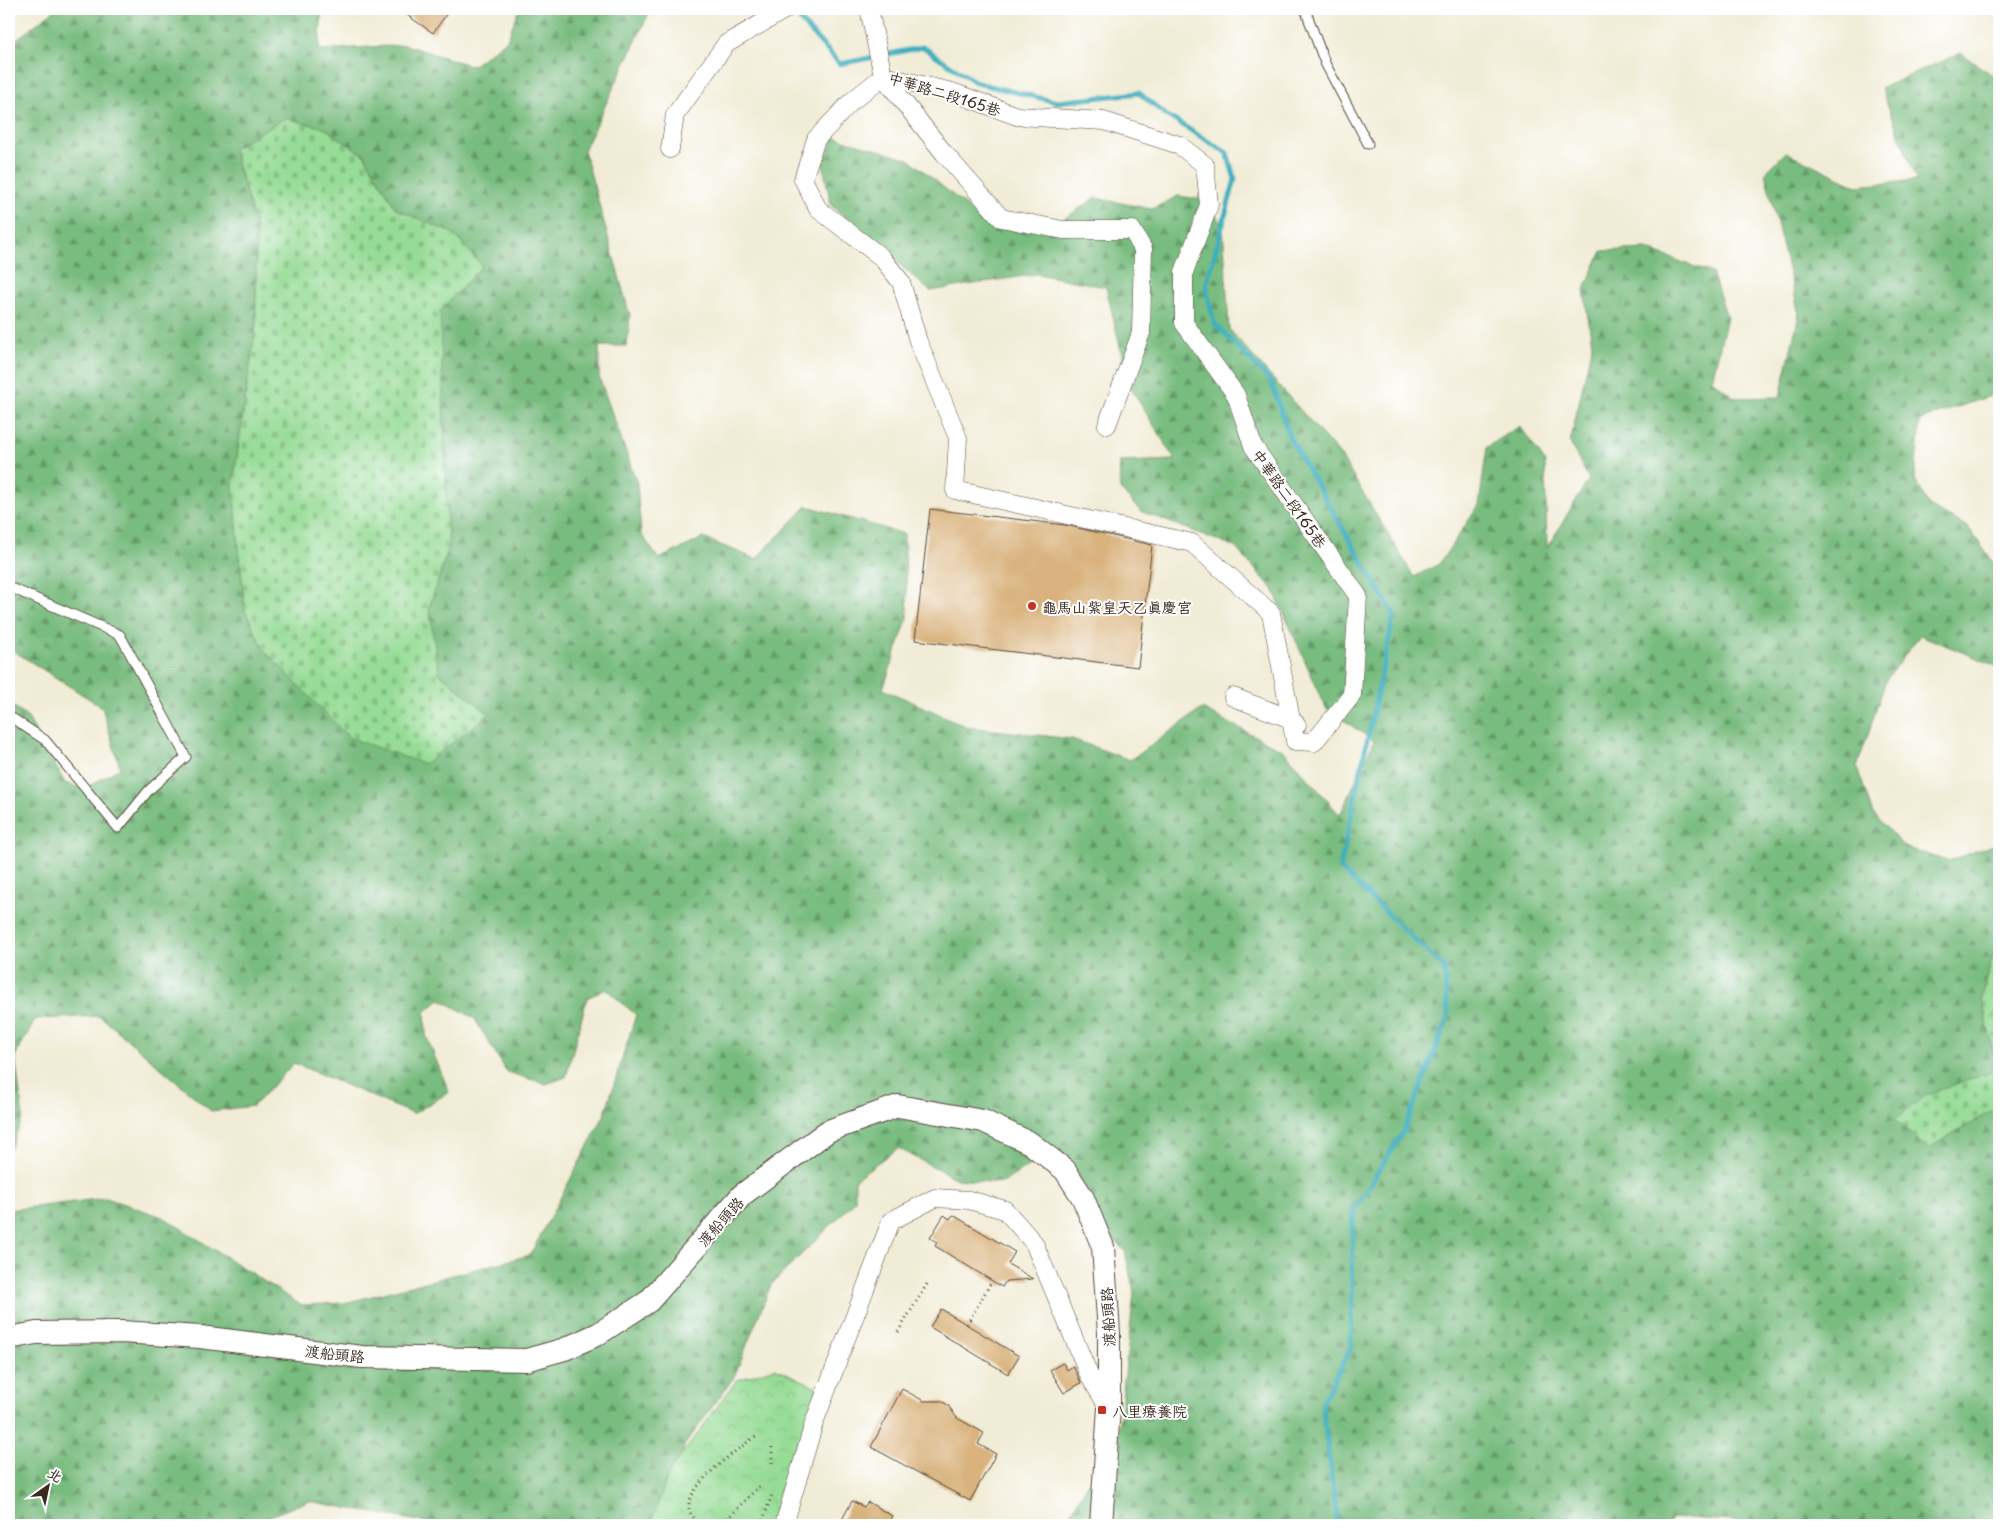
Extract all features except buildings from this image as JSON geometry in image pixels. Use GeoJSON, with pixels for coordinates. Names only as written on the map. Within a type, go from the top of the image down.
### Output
{"type":"FeatureCollection","features":[{"type":"Feature","properties":{"kind":"street","name":"中華路二段165巷"},"geometry":{"type":"LineString","coordinates":[[869,9],[882,72]]}},
{"type":"Feature","properties":{"kind":"street"},"geometry":{"type":"LineString","coordinates":[[670,148],[675,115],[726,44],[782,11]]}},
{"type":"Feature","properties":{"kind":"street","name":"中華路二段165巷"},"geometry":{"type":"LineString","coordinates":[[882,72],[952,92],[1017,116],[1104,121],[1179,145],[1205,164],[1210,205],[1184,272],[1184,323],[1236,395],[1253,446],[1358,596],[1352,695],[1314,742],[1295,742],[1271,613],[1192,543],[955,490],[958,438],[918,341],[901,282],[881,257],[818,209],[803,179],[816,139],[882,72]]}},
{"type":"Feature","properties":{"kind":"street"},"geometry":{"type":"LineString","coordinates":[[882,72],[944,153],[1001,218],[1064,230],[1132,230],[1143,249],[1141,333],[1108,425]]}},
{"type":"Feature","properties":{"kind":"street"},"geometry":{"type":"LineString","coordinates":[[1233,697],[1291,719]]}},
{"type":"Feature","properties":{"kind":"street","name":"渡船頭路"},"geometry":{"type":"LineString","coordinates":[[9,1338],[36,1333],[121,1332],[200,1337],[362,1357],[526,1360],[565,1349],[598,1334],[649,1301],[742,1195],[828,1132],[898,1106],[984,1121],[1030,1143],[1065,1170],[1083,1198],[1103,1247],[1109,1333],[1109,1408],[1101,1525]]}},
{"type":"Feature","properties":{"kind":"street"},"geometry":{"type":"LineString","coordinates":[[784,1525],[814,1423],[891,1220],[935,1198],[969,1200],[1005,1210],[1028,1237],[1041,1260],[1090,1377],[1109,1408]]}},
{"type":"Feature","properties":{"kind":"lane"},"geometry":{"type":"LineString","coordinates":[[1305,9],[1325,63],[1368,144]]}},
{"type":"Feature","properties":{"kind":"lane"},"geometry":{"type":"LineString","coordinates":[[9,587],[120,635],[186,757],[149,790],[118,828],[45,740],[9,716]]}},
{"type":"Feature","properties":{"kind":"path"},"geometry":{"type":"LineString","coordinates":[[967,1324],[992,1281]]}},
{"type":"Feature","properties":{"kind":"path"},"geometry":{"type":"LineString","coordinates":[[898,1332],[927,1284]]}},
{"type":"Feature","properties":{"kind":"path"},"geometry":{"type":"LineString","coordinates":[[707,1525],[699,1522],[693,1516],[690,1501],[693,1492],[711,1471],[756,1436]]}},
{"type":"Feature","properties":{"kind":"path"},"geometry":{"type":"LineString","coordinates":[[772,1447],[772,1466]]}},
{"type":"Feature","properties":{"kind":"path"},"geometry":{"type":"LineString","coordinates":[[713,1525],[730,1516],[760,1485]]}},
{"type":"Feature","properties":{"kind":"path"},"geometry":{"type":"LineString","coordinates":[[761,1525],[773,1492]]}},
{"type":"Feature","properties":{"kind":"green space"},"geometry":{"type":"Polygon","coordinates":[[[56,9],[322,9],[319,50],[405,45],[472,66],[507,40],[519,9],[651,9],[584,150],[630,316],[627,346],[599,346],[599,377],[637,483],[641,534],[659,559],[703,538],[756,559],[807,506],[904,534],[908,617],[883,689],[968,727],[1072,739],[1130,760],[1202,709],[1284,751],[1340,815],[1374,741],[1326,708],[1273,589],[1235,547],[1140,511],[1120,489],[1119,462],[1175,460],[1129,385],[1106,287],[1037,274],[930,291],[831,205],[823,165],[834,137],[909,159],[982,219],[1061,221],[1095,198],[1152,209],[1178,196],[1207,200],[1223,226],[1229,329],[1340,455],[1414,577],[1439,564],[1479,505],[1487,447],[1520,426],[1545,462],[1547,548],[1589,479],[1570,443],[1592,345],[1584,290],[1602,251],[1646,249],[1712,273],[1727,317],[1712,380],[1735,398],[1780,397],[1799,314],[1765,173],[1786,152],[1857,186],[1917,180],[1881,88],[1961,53],[1999,80],[1999,393],[1920,420],[1915,479],[1929,506],[1968,527],[1994,564],[1999,566],[1999,667],[1920,635],[1886,680],[1857,767],[1872,812],[1904,847],[1948,861],[1999,843],[1999,932],[1982,999],[1997,1071],[1925,1095],[1928,1149],[1999,1107],[1999,1525],[1744,1525],[1732,1521],[1672,1517],[1665,1525],[1063,1525],[1118,1435],[1134,1293],[1125,1251],[1036,1161],[1002,1183],[957,1179],[898,1148],[855,1179],[855,1201],[771,1285],[734,1377],[684,1446],[669,1525],[441,1525],[308,1501],[248,1525],[9,1525],[9,1210],[106,1198],[163,1217],[301,1305],[345,1303],[530,1255],[604,1116],[636,1015],[606,989],[587,998],[566,1077],[546,1084],[507,1072],[474,1018],[440,999],[425,1012],[426,1035],[449,1092],[413,1114],[294,1063],[253,1106],[211,1111],[100,1016],[36,1019],[15,1056],[23,1117],[9,1152],[9,703],[28,718],[65,783],[84,789],[120,768],[102,707],[9,648],[9,45],[56,9]],[[233,149],[256,226],[256,325],[233,484],[245,610],[489,714],[439,673],[429,608],[448,549],[439,311],[482,266],[396,209],[364,155],[233,149]]]}},
{"type":"Feature","properties":{"kind":"green space"},"geometry":{"type":"Polygon","coordinates":[[[285,118],[324,128],[364,155],[396,209],[454,234],[482,266],[440,311],[448,549],[429,608],[439,673],[489,714],[425,764],[350,738],[264,650],[245,610],[233,484],[256,325],[256,226],[233,149],[285,118]]]}},
{"type":"Feature","properties":{"kind":"green space"},"geometry":{"type":"Polygon","coordinates":[[[1999,932],[1999,1107],[1928,1149],[1895,1120],[1925,1095],[1997,1070],[1982,999],[1999,932]]]}},
{"type":"Feature","properties":{"kind":"green space"},"geometry":{"type":"Polygon","coordinates":[[[775,1368],[819,1388],[774,1525],[655,1525],[653,1517],[670,1471],[737,1380],[775,1368]]]}},
{"type":"Feature","properties":{"kind":"waterway"},"geometry":{"type":"LineString","coordinates":[[790,9],[840,64],[923,47],[977,83],[1057,102],[1139,93],[1166,115],[1227,153],[1235,179],[1206,286],[1214,323],[1271,381],[1290,439],[1394,615],[1340,868],[1444,968],[1448,1018],[1403,1132],[1353,1212],[1351,1348],[1322,1403],[1338,1525]]}},
{"type":"Feature","properties":{"kind":"place","name":"龜馬山紫皇天乙真慶宮"},"geometry":{"type":"Point","coordinates":[1032,606]}},
{"type":"Feature","properties":{"kind":"place","name":"八里療養院"},"geometry":{"type":"Point","coordinates":[1102,1410]}}]}
